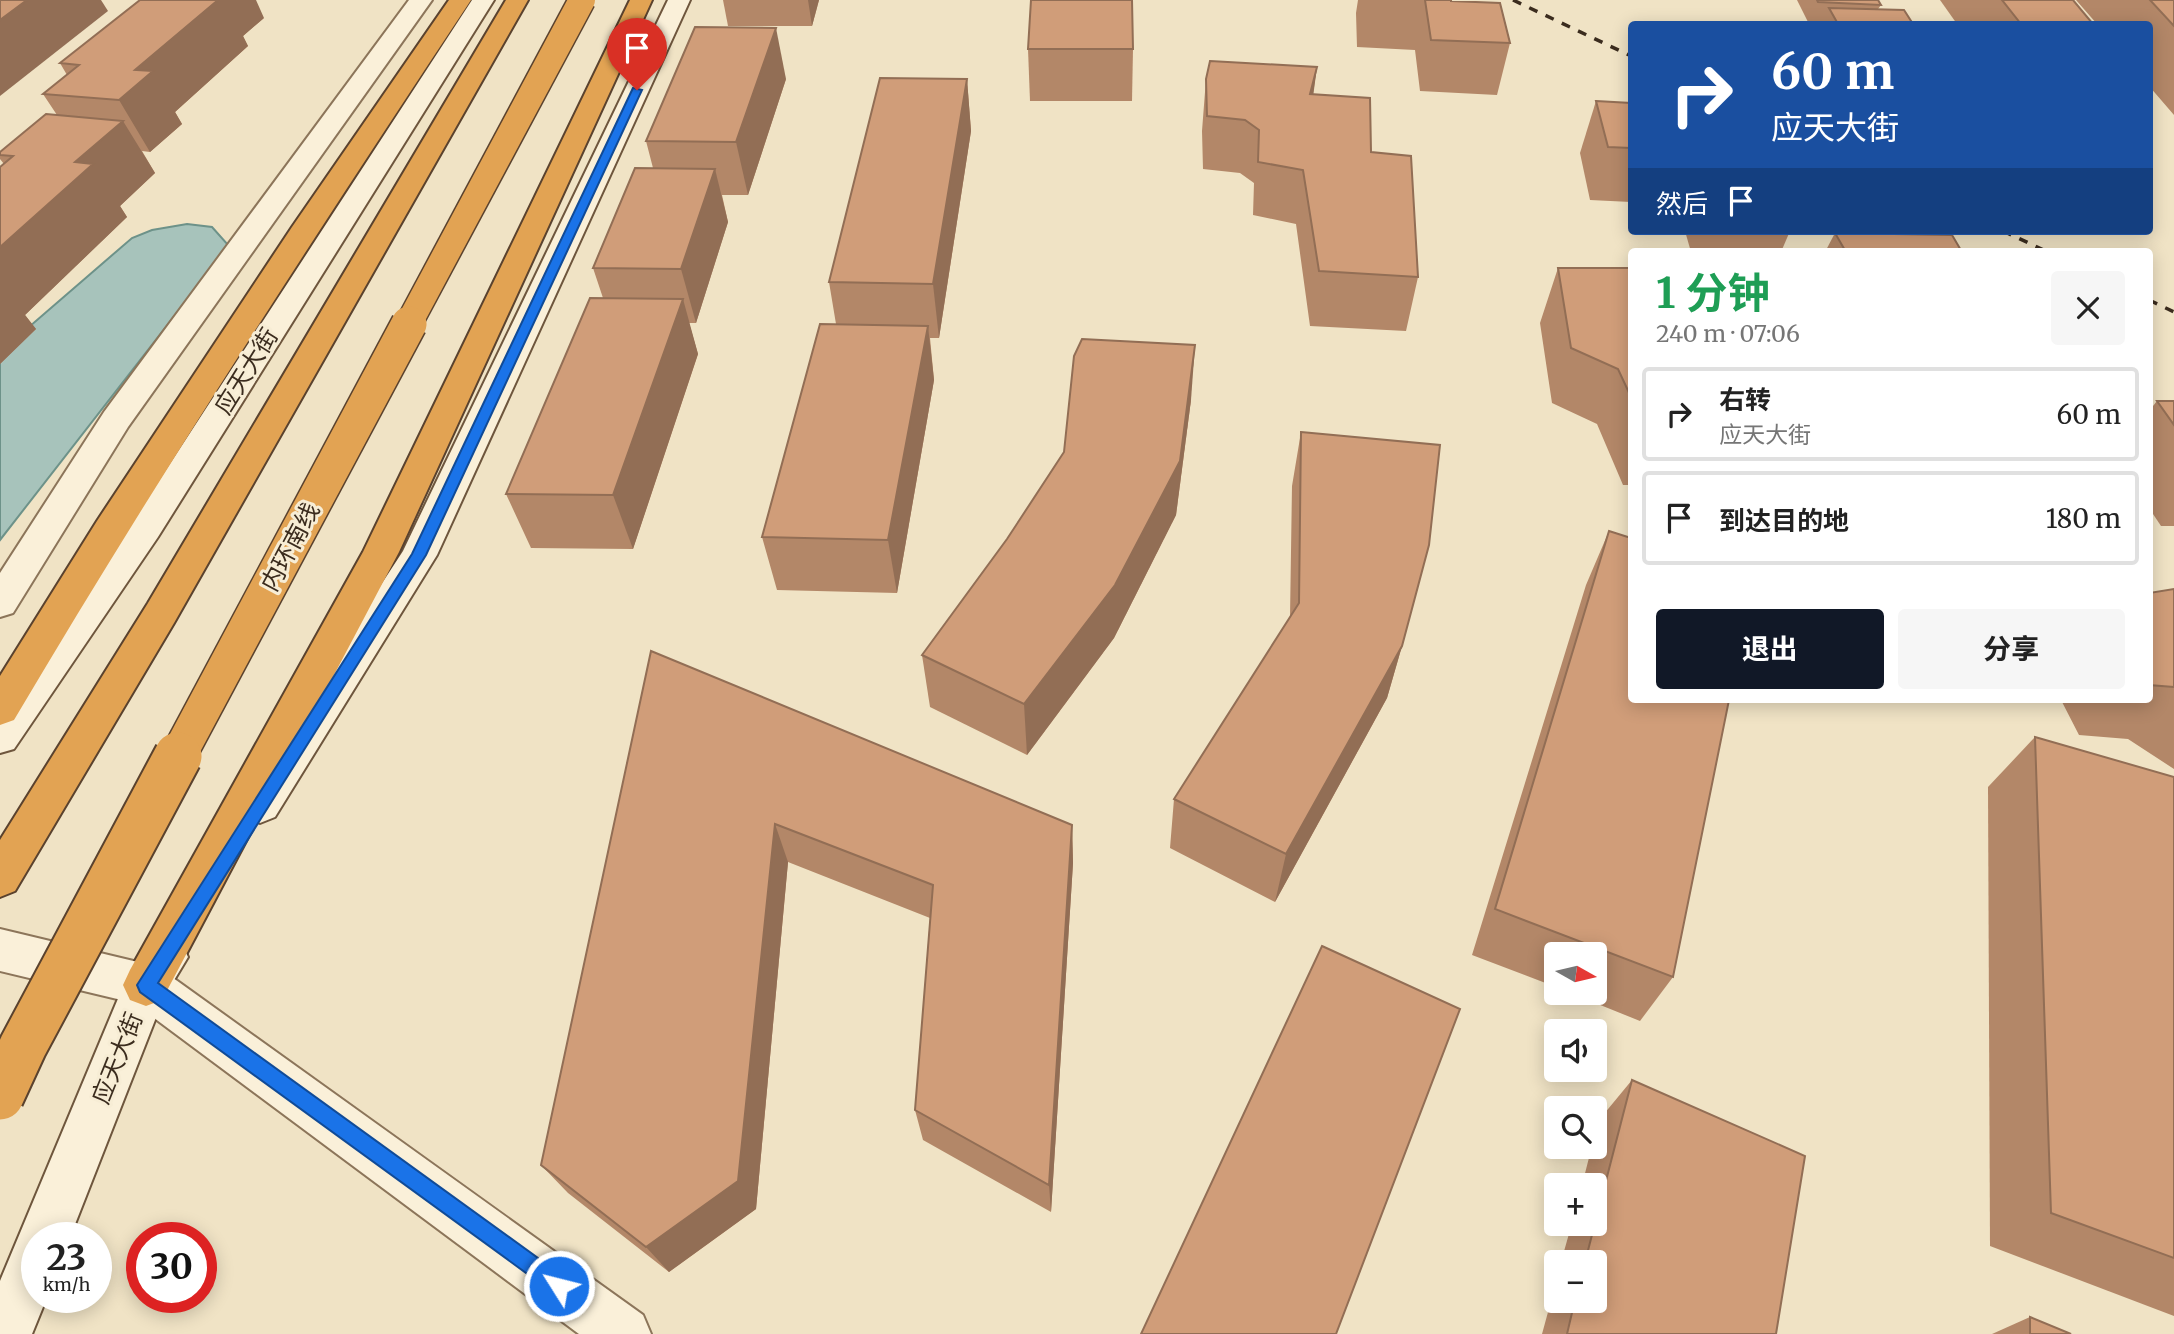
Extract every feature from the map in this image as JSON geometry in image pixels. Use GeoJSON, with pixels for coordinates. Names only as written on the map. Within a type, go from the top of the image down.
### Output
{"type":"FeatureCollection","features":[{"type":"Feature","properties":{"kind":"highway"},"geometry":{"type":"LineString","coordinates":[[0,709],[109,530],[298,239],[460,0]]}},
{"type":"Feature","properties":{"kind":"highway"},"geometry":{"type":"LineString","coordinates":[[0,878],[161,613],[517,0]]}},
{"type":"Feature","properties":{"kind":"highway","name":"内环南线"},"geometry":{"type":"LineString","coordinates":[[0,1096],[43,1010],[582,0]]}},
{"type":"Feature","properties":{"kind":"highway"},"geometry":{"type":"LineString","coordinates":[[146,985],[381,552],[641,0]]}},
{"type":"Feature","properties":{"kind":"main road"},"geometry":{"type":"LineString","coordinates":[[0,603],[116,420],[422,0]]}},
{"type":"Feature","properties":{"kind":"main road","name":"应天大街"},"geometry":{"type":"LineString","coordinates":[[0,737],[146,528],[483,0]]}},
{"type":"Feature","properties":{"kind":"main road","name":"应天大街"},"geometry":{"type":"LineString","coordinates":[[50,1222],[146,985],[419,555],[679,0]]}},
{"type":"Feature","properties":{"kind":"main road"},"geometry":{"type":"LineString","coordinates":[[0,950],[146,985],[624,1334]]}},
{"type":"Feature","properties":{"kind":"main road"},"geometry":{"type":"LineString","coordinates":[[5,1334],[21,1295]]}},
{"type":"Feature","properties":{"kind":"water"},"geometry":{"type":"Polygon","coordinates":[[[187,224],[212,227],[229,246],[0,540],[0,352],[132,238],[152,230],[187,224]]]}},
{"type":"Feature","properties":{"kind":"building"},"geometry":{"type":"Polygon","coordinates":[[[0,0],[27,0],[0,20],[0,0]]]}},
{"type":"Feature","properties":{"kind":"building"},"geometry":{"type":"Polygon","coordinates":[[[140,0],[218,0],[135,70],[153,71],[119,100],[43,94],[79,65],[60,63],[140,0]]]}},
{"type":"Feature","properties":{"kind":"building"},"geometry":{"type":"Polygon","coordinates":[[[1031,0],[1132,0],[1133,49],[1028,49],[1031,0]]]}},
{"type":"Feature","properties":{"kind":"building"},"geometry":{"type":"Polygon","coordinates":[[[1425,0],[1500,3],[1510,43],[1431,40],[1425,0]]]}},
{"type":"Feature","properties":{"kind":"building"},"geometry":{"type":"Polygon","coordinates":[[[1817,0],[1878,0],[1881,5],[1818,2],[1817,0]]]}},
{"type":"Feature","properties":{"kind":"building"},"geometry":{"type":"Polygon","coordinates":[[[2002,0],[2073,0],[2090,21],[2019,21],[2002,0]]]}},
{"type":"Feature","properties":{"kind":"building"},"geometry":{"type":"Polygon","coordinates":[[[2150,0],[2174,0],[2174,26],[2150,0]]]}},
{"type":"Feature","properties":{"kind":"building"},"geometry":{"type":"Polygon","coordinates":[[[1829,8],[1904,10],[1911,21],[1836,21],[1829,8]]]}},
{"type":"Feature","properties":{"kind":"building"},"geometry":{"type":"Polygon","coordinates":[[[695,27],[776,28],[736,142],[646,141],[695,27]]]}},
{"type":"Feature","properties":{"kind":"building"},"geometry":{"type":"Polygon","coordinates":[[[1210,61],[1317,67],[1310,94],[1370,98],[1371,152],[1411,156],[1418,277],[1319,271],[1303,170],[1258,162],[1259,130],[1245,120],[1207,116],[1206,79],[1210,61]]]}},
{"type":"Feature","properties":{"kind":"building"},"geometry":{"type":"Polygon","coordinates":[[[880,78],[967,79],[933,284],[829,282],[880,78]]]}},
{"type":"Feature","properties":{"kind":"building"},"geometry":{"type":"Polygon","coordinates":[[[1596,101],[1628,103],[1628,148],[1608,147],[1596,101]]]}},
{"type":"Feature","properties":{"kind":"building"},"geometry":{"type":"Polygon","coordinates":[[[46,114],[123,121],[75,162],[93,164],[0,247],[0,167],[13,156],[0,155],[0,152],[46,114]]]}},
{"type":"Feature","properties":{"kind":"building"},"geometry":{"type":"Polygon","coordinates":[[[635,168],[715,169],[681,269],[593,268],[635,168]]]}},
{"type":"Feature","properties":{"kind":"building"},"geometry":{"type":"Polygon","coordinates":[[[1836,235],[1952,235],[1960,248],[1844,248],[1836,235]]]}},
{"type":"Feature","properties":{"kind":"building"},"geometry":{"type":"Polygon","coordinates":[[[1558,268],[1628,268],[1628,391],[1618,369],[1571,348],[1558,268]]]}},
{"type":"Feature","properties":{"kind":"building"},"geometry":{"type":"Polygon","coordinates":[[[590,298],[683,299],[613,495],[506,494],[590,298]]]}},
{"type":"Feature","properties":{"kind":"building"},"geometry":{"type":"Polygon","coordinates":[[[820,324],[928,326],[888,540],[762,537],[820,324]]]}},
{"type":"Feature","properties":{"kind":"building"},"geometry":{"type":"Polygon","coordinates":[[[1082,339],[1195,345],[1180,461],[1115,585],[1024,704],[922,655],[1007,539],[1064,452],[1074,356],[1082,339]]]}},
{"type":"Feature","properties":{"kind":"building"},"geometry":{"type":"Polygon","coordinates":[[[2157,401],[2174,401],[2174,425],[2157,401]]]}},
{"type":"Feature","properties":{"kind":"building"},"geometry":{"type":"Polygon","coordinates":[[[1301,432],[1440,445],[1429,545],[1402,646],[1286,854],[1174,799],[1299,603],[1301,432]]]}},
{"type":"Feature","properties":{"kind":"building"},"geometry":{"type":"Polygon","coordinates":[[[1609,531],[1628,537],[1628,703],[1728,703],[1673,977],[1607,952],[1607,942],[1581,942],[1495,909],[1609,531]]]}},
{"type":"Feature","properties":{"kind":"building"},"geometry":{"type":"Polygon","coordinates":[[[2174,589],[2174,687],[2153,685],[2153,592],[2174,589]]]}},
{"type":"Feature","properties":{"kind":"building"},"geometry":{"type":"Polygon","coordinates":[[[651,651],[1072,825],[1049,1185],[915,1110],[933,885],[775,824],[738,1181],[646,1247],[541,1165],[651,651]]]}},
{"type":"Feature","properties":{"kind":"building"},"geometry":{"type":"Polygon","coordinates":[[[2035,737],[2174,777],[2174,1258],[2051,1213],[2035,737]]]}},
{"type":"Feature","properties":{"kind":"building"},"geometry":{"type":"Polygon","coordinates":[[[1322,946],[1460,1009],[1336,1334],[1141,1334],[1322,946]]]}},
{"type":"Feature","properties":{"kind":"building"},"geometry":{"type":"Polygon","coordinates":[[[1632,1080],[1805,1156],[1776,1334],[1567,1334],[1572,1313],[1607,1313],[1607,1250],[1588,1250],[1592,1236],[1607,1236],[1607,1177],[1632,1080]]]}},
{"type":"Feature","properties":{"kind":"building"},"geometry":{"type":"Polygon","coordinates":[[[2030,1317],[2071,1334],[2030,1334],[2030,1317]]]}},
{"type":"Feature","properties":{"kind":"railway"},"geometry":{"type":"LineString","coordinates":[[1513,0],[1628,55]]}},
{"type":"Feature","properties":{"kind":"railway"},"geometry":{"type":"LineString","coordinates":[[2012,235],[2039,248]]}},
{"type":"Feature","properties":{"kind":"railway"},"geometry":{"type":"LineString","coordinates":[[2153,302],[2174,312]]}},
{"type":"Feature","properties":{"kind":"route"},"geometry":{"type":"LineString","coordinates":[[559,1286],[146,985],[419,555],[637,90]]}}]}
